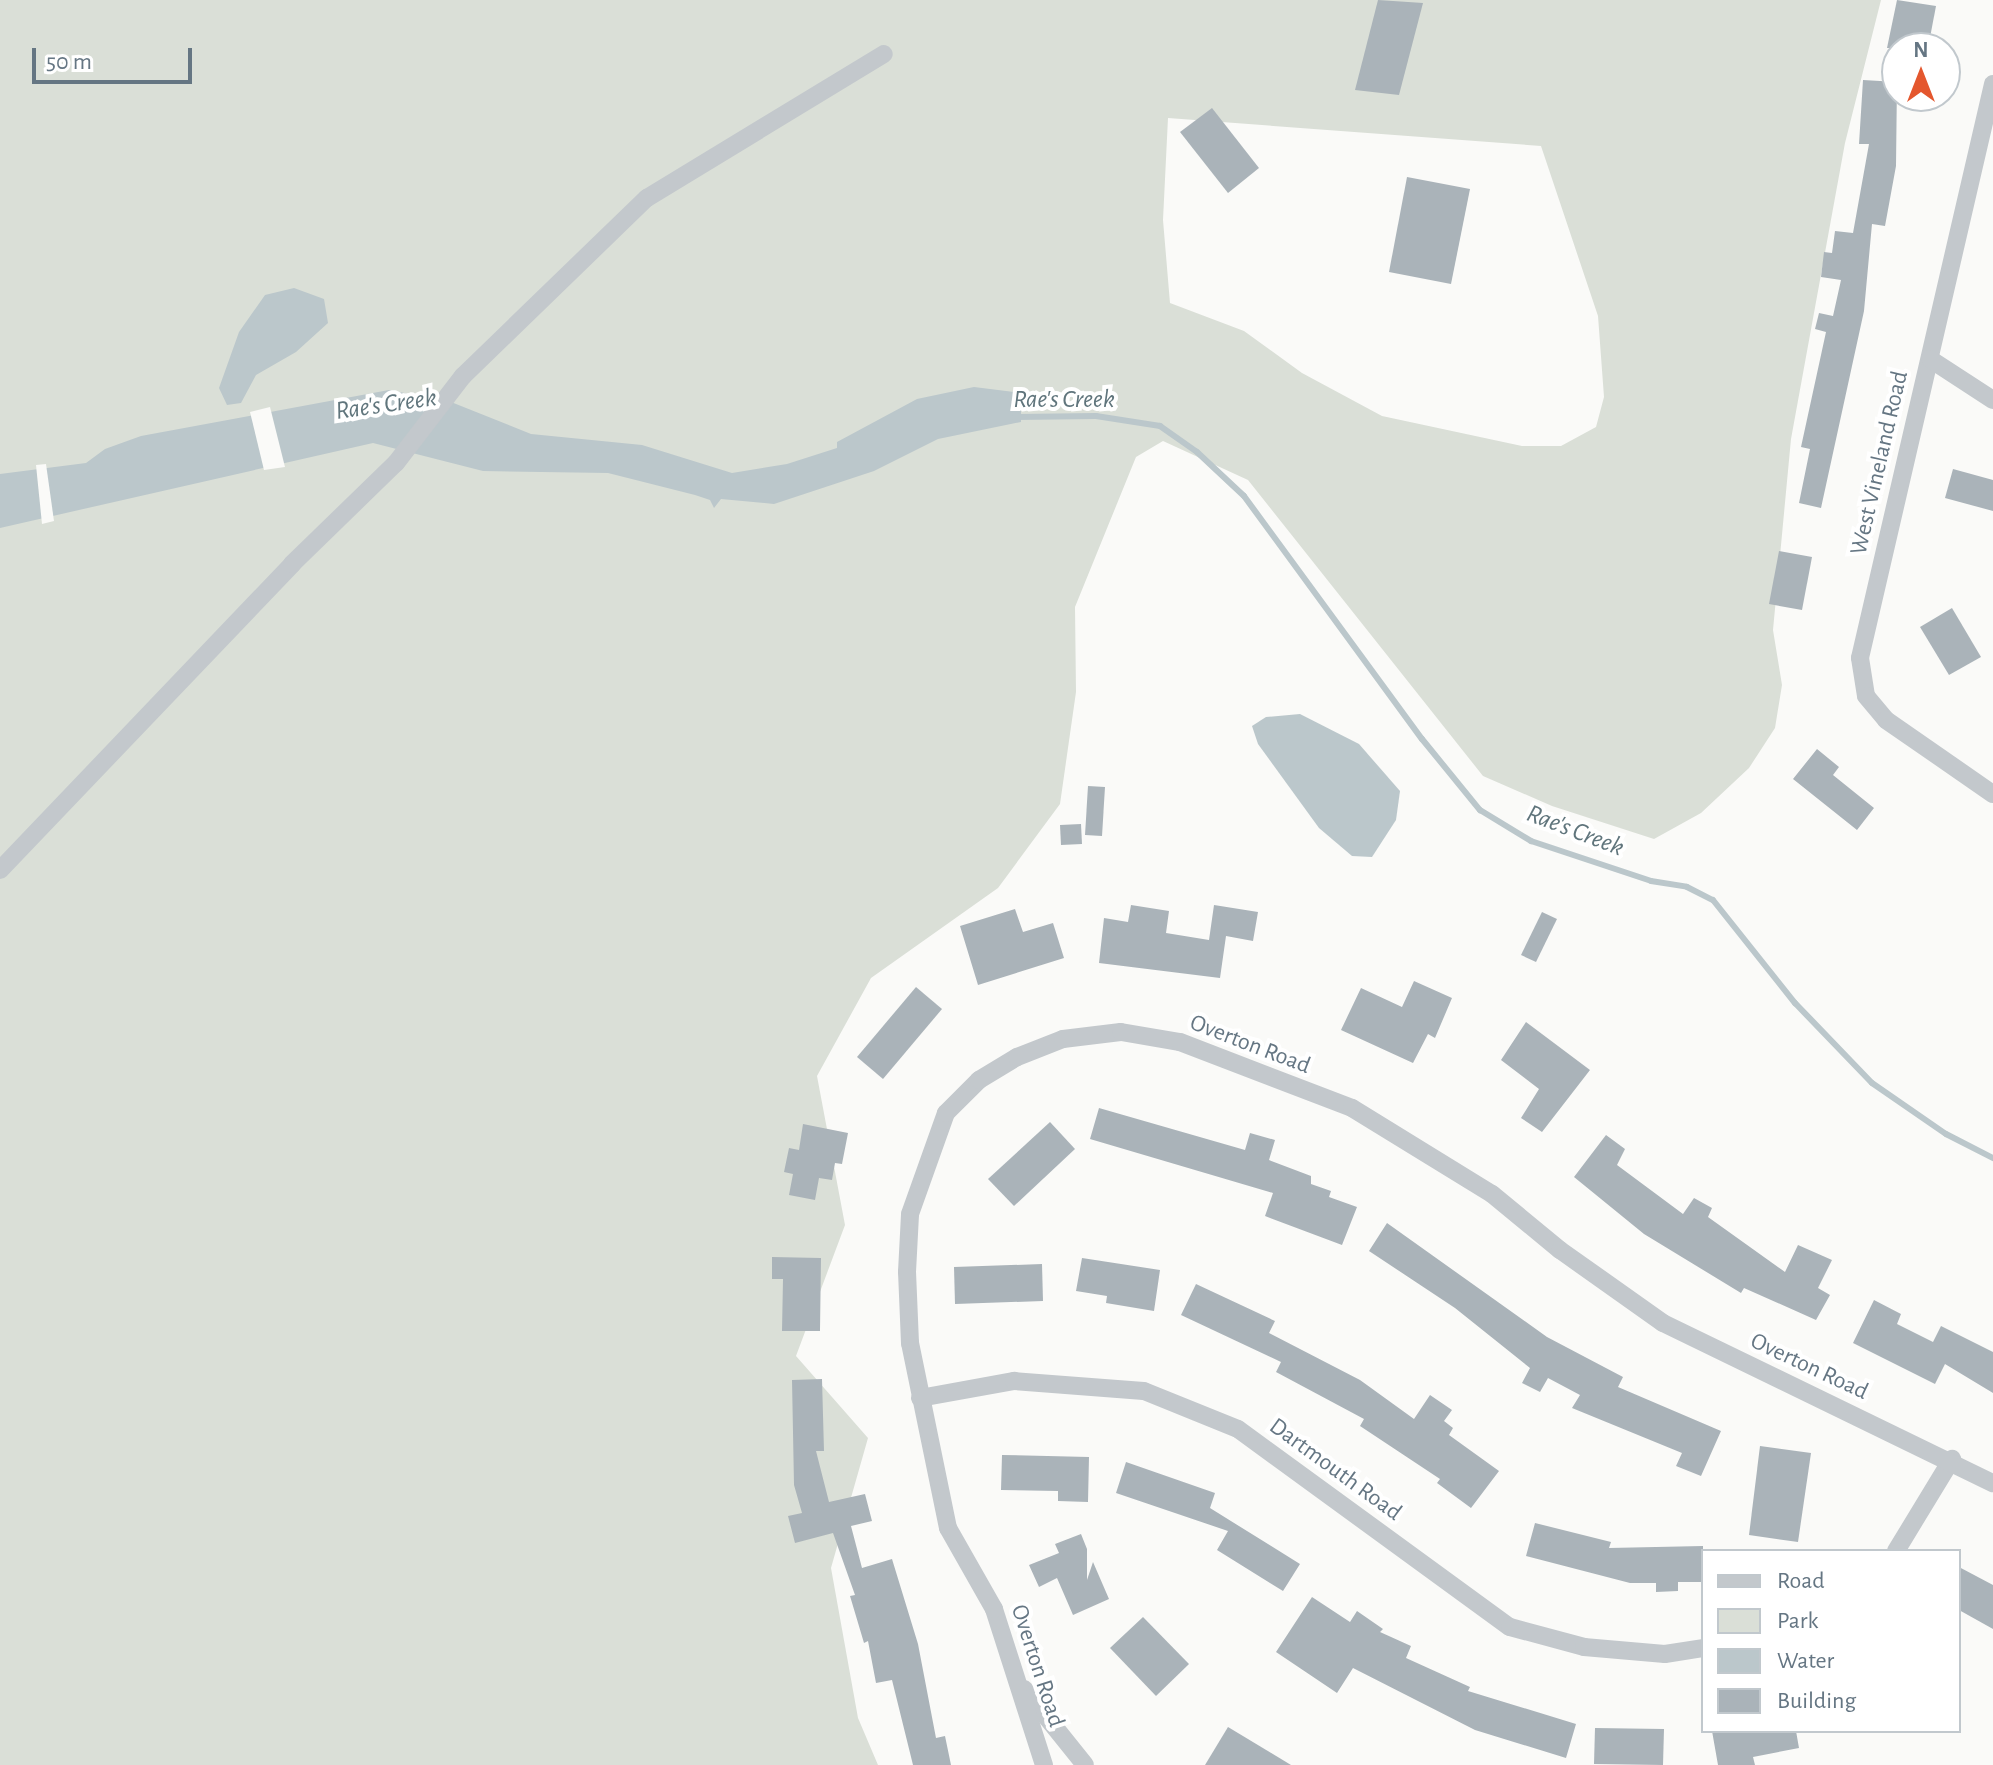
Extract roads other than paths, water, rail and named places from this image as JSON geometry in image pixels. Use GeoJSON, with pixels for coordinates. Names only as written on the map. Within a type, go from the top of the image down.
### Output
{"type":"FeatureCollection","features":[{"type":"Feature","properties":{"kind":"street"},"geometry":{"type":"LineString","coordinates":[[0,870],[292,564],[396,463],[463,376],[647,198],[884,54]]}},
{"type":"Feature","properties":{"kind":"street","name":"West Vineland Road"},"geometry":{"type":"LineString","coordinates":[[1993,84],[1930,359],[1907,440],[1860,658],[1866,696],[1886,720],[1993,794]]}},
{"type":"Feature","properties":{"kind":"street"},"geometry":{"type":"LineString","coordinates":[[1930,359],[1993,400]]}},
{"type":"Feature","properties":{"kind":"street","name":"Overton Road"},"geometry":{"type":"LineString","coordinates":[[1044,1765],[994,1609],[948,1528],[910,1343],[910,1214],[946,1113],[979,1080],[1017,1057],[1063,1039],[1121,1032],[1180,1042],[1352,1108],[1492,1194],[1560,1250],[1663,1323],[1952,1459],[1993,1483]]}},
{"type":"Feature","properties":{"kind":"street","name":"Dartmouth Road"},"geometry":{"type":"LineString","coordinates":[[920,1398],[1014,1381],[1144,1391],[1238,1429],[1510,1627],[1584,1647],[1665,1654],[1701,1648]]}},
{"type":"Feature","properties":{"kind":"street"},"geometry":{"type":"LineString","coordinates":[[1897,1549],[1952,1459]]}},
{"type":"Feature","properties":{"kind":"street"},"geometry":{"type":"LineString","coordinates":[[1017,1680],[1085,1765]]}},
{"type":"Feature","properties":{"kind":"water"},"geometry":{"type":"Polygon","coordinates":[[[294,288],[324,299],[328,323],[296,352],[256,375],[241,403],[227,405],[219,388],[239,332],[265,295],[294,288]]]}},
{"type":"Feature","properties":{"kind":"water"},"geometry":{"type":"Polygon","coordinates":[[[974,387],[1021,393],[1021,422],[938,439],[874,471],[774,504],[721,499],[714,508],[710,500],[695,495],[608,473],[483,471],[373,443],[0,528],[0,474],[86,463],[105,449],[141,436],[389,390],[451,402],[531,434],[642,445],[732,473],[787,464],[837,448],[837,442],[917,399],[974,387]]]}},
{"type":"Feature","properties":{"kind":"water"},"geometry":{"type":"Polygon","coordinates":[[[1300,714],[1359,744],[1400,791],[1396,820],[1372,857],[1352,856],[1319,828],[1258,744],[1252,726],[1266,717],[1300,714]]]}},
{"type":"Feature","properties":{"kind":"waterway","name":"Rae's Creek"},"geometry":{"type":"LineString","coordinates":[[1015,417],[1096,416],[1160,426],[1197,452],[1244,496],[1422,739],[1480,810],[1531,841],[1651,881],[1687,887],[1713,900],[1795,1003],[1872,1083],[1946,1134],[1993,1158]]}}]}
